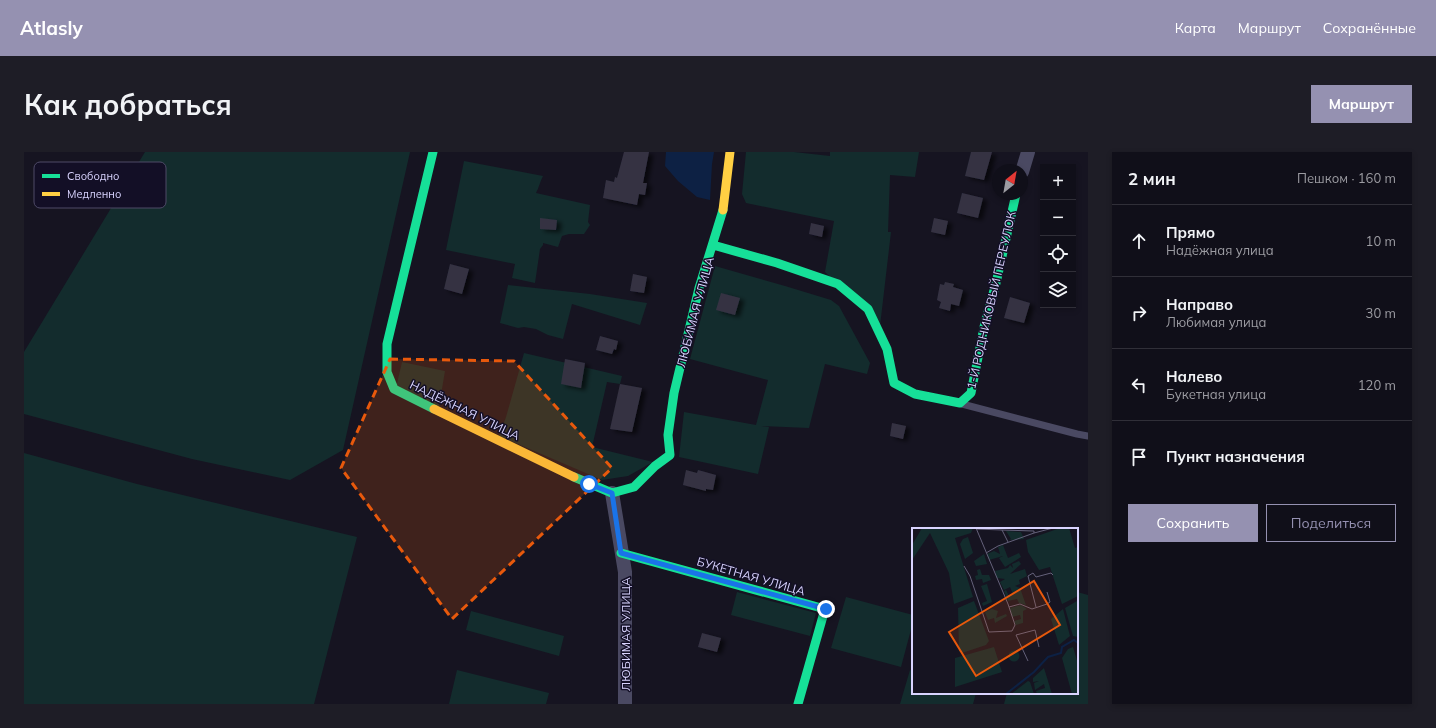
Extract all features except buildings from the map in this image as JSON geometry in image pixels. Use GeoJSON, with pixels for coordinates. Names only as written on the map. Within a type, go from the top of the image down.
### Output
{"type":"FeatureCollection","features":[{"type":"Feature","properties":{"kind":"street","name":"НАДЁЖНАЯ УЛИЦА"},"geometry":{"type":"LineString","coordinates":[[433,152],[387,344],[387,372],[394,389],[589,484],[612,493]]}},
{"type":"Feature","properties":{"kind":"street","name":"ЛЮБИМАЯ УЛИЦА"},"geometry":{"type":"LineString","coordinates":[[624,704],[625,572],[612,493],[634,487],[655,466],[670,455],[668,435],[674,393],[699,288],[723,213],[730,152]]}},
{"type":"Feature","properties":{"kind":"street"},"geometry":{"type":"LineString","coordinates":[[1024,164],[1028,152]]}},
{"type":"Feature","properties":{"kind":"street","name":"1-Й РОДНИКОВЫЙ ПЕРЕУЛОК"},"geometry":{"type":"LineString","coordinates":[[960,403],[971,393],[984,327],[996,283],[1015,200]]}},
{"type":"Feature","properties":{"kind":"street"},"geometry":{"type":"LineString","coordinates":[[712,245],[838,284],[868,309],[887,349],[894,382],[915,394],[960,403]]}},
{"type":"Feature","properties":{"kind":"street","name":"БУКЕТНАЯ УЛИЦА"},"geometry":{"type":"LineString","coordinates":[[621,553],[826,609],[798,704]]}},
{"type":"Feature","properties":{"kind":"lane"},"geometry":{"type":"LineString","coordinates":[[960,403],[1088,436]]}},
{"type":"Feature","properties":{"kind":"highlighted area"},"geometry":{"type":"Polygon","coordinates":[[[390,359],[514,361],[612,468],[452,619],[341,468],[390,359]]]}},
{"type":"Feature","properties":{"kind":"green space"},"geometry":{"type":"Polygon","coordinates":[[[145,152],[410,152],[343,450],[290,480],[192,459],[24,414],[24,352],[111,208],[166,208],[166,162],[139,162],[145,152]]]}},
{"type":"Feature","properties":{"kind":"green space"},"geometry":{"type":"Polygon","coordinates":[[[746,152],[794,152],[830,156],[830,152],[919,152],[915,177],[890,175],[888,232],[891,232],[880,326],[825,272],[834,221],[746,203],[742,194],[746,152]]]}},
{"type":"Feature","properties":{"kind":"green space"},"geometry":{"type":"Polygon","coordinates":[[[464,161],[543,176],[536,193],[590,205],[588,222],[590,225],[584,234],[569,234],[562,236],[558,247],[543,243],[540,249],[535,283],[512,278],[515,264],[446,250],[464,161]]]}},
{"type":"Feature","properties":{"kind":"green space"},"geometry":{"type":"Polygon","coordinates":[[[715,266],[831,300],[839,306],[870,363],[867,374],[825,364],[809,428],[761,426],[769,427],[758,474],[679,457],[684,412],[756,425],[768,380],[690,359],[715,266]]]}},
{"type":"Feature","properties":{"kind":"green space"},"geometry":{"type":"Polygon","coordinates":[[[508,285],[590,294],[647,303],[640,325],[572,304],[563,339],[548,335],[536,329],[524,327],[518,328],[500,323],[508,285]]]}},
{"type":"Feature","properties":{"kind":"green space"},"geometry":{"type":"Polygon","coordinates":[[[524,353],[622,376],[620,384],[607,382],[592,447],[653,462],[628,476],[602,480],[499,436],[506,417],[524,353]]]}},
{"type":"Feature","properties":{"kind":"green space"},"geometry":{"type":"Polygon","coordinates":[[[402,362],[445,371],[438,413],[395,392],[402,362]]]}},
{"type":"Feature","properties":{"kind":"green space"},"geometry":{"type":"Polygon","coordinates":[[[24,453],[137,484],[357,537],[314,704],[24,704],[24,453]]]}},
{"type":"Feature","properties":{"kind":"green space"},"geometry":{"type":"Polygon","coordinates":[[[737,592],[816,613],[810,636],[731,615],[737,592]]]}},
{"type":"Feature","properties":{"kind":"green space"},"geometry":{"type":"Polygon","coordinates":[[[1078,592],[1088,595],[1088,704],[1004,704],[1007,694],[1078,694],[1078,592]]]}},
{"type":"Feature","properties":{"kind":"green space"},"geometry":{"type":"Polygon","coordinates":[[[846,597],[912,615],[912,626],[901,667],[831,648],[846,597]]]}},
{"type":"Feature","properties":{"kind":"green space"},"geometry":{"type":"Polygon","coordinates":[[[471,611],[564,636],[559,656],[466,630],[471,611]]]}},
{"type":"Feature","properties":{"kind":"green space"},"geometry":{"type":"Polygon","coordinates":[[[457,670],[549,693],[546,704],[449,704],[457,670]]]}},
{"type":"Feature","properties":{"kind":"green space"},"geometry":{"type":"Polygon","coordinates":[[[910,670],[912,671],[912,694],[976,694],[973,704],[900,704],[910,670]]]}},
{"type":"Feature","properties":{"kind":"water"},"geometry":{"type":"Polygon","coordinates":[[[666,152],[714,152],[710,200],[697,197],[678,181],[665,166],[666,152]]]}},
{"type":"Feature","properties":{"kind":"traffic: fast"},"geometry":{"type":"LineString","coordinates":[[433,152],[387,344],[387,372],[394,389],[434,409]]}},
{"type":"Feature","properties":{"kind":"traffic: fast"},"geometry":{"type":"LineString","coordinates":[[713,245],[777,263],[838,284],[868,309],[887,349],[894,383],[915,394],[960,403],[971,393],[984,327],[996,283],[1015,200]]}},
{"type":"Feature","properties":{"kind":"traffic: fast"},"geometry":{"type":"LineString","coordinates":[[574,477],[612,493],[634,487],[655,466],[670,455],[668,435],[674,393],[699,288],[723,210]]}},
{"type":"Feature","properties":{"kind":"traffic: fast"},"geometry":{"type":"LineString","coordinates":[[621,553],[825,609],[798,704]]}},
{"type":"Feature","properties":{"kind":"traffic: slow"},"geometry":{"type":"LineString","coordinates":[[723,210],[730,152]]}},
{"type":"Feature","properties":{"kind":"traffic: slow"},"geometry":{"type":"LineString","coordinates":[[434,409],[574,477]]}},
{"type":"Feature","properties":{"kind":"route"},"geometry":{"type":"LineString","coordinates":[[589,484],[612,493],[621,553],[826,609]]}}]}
